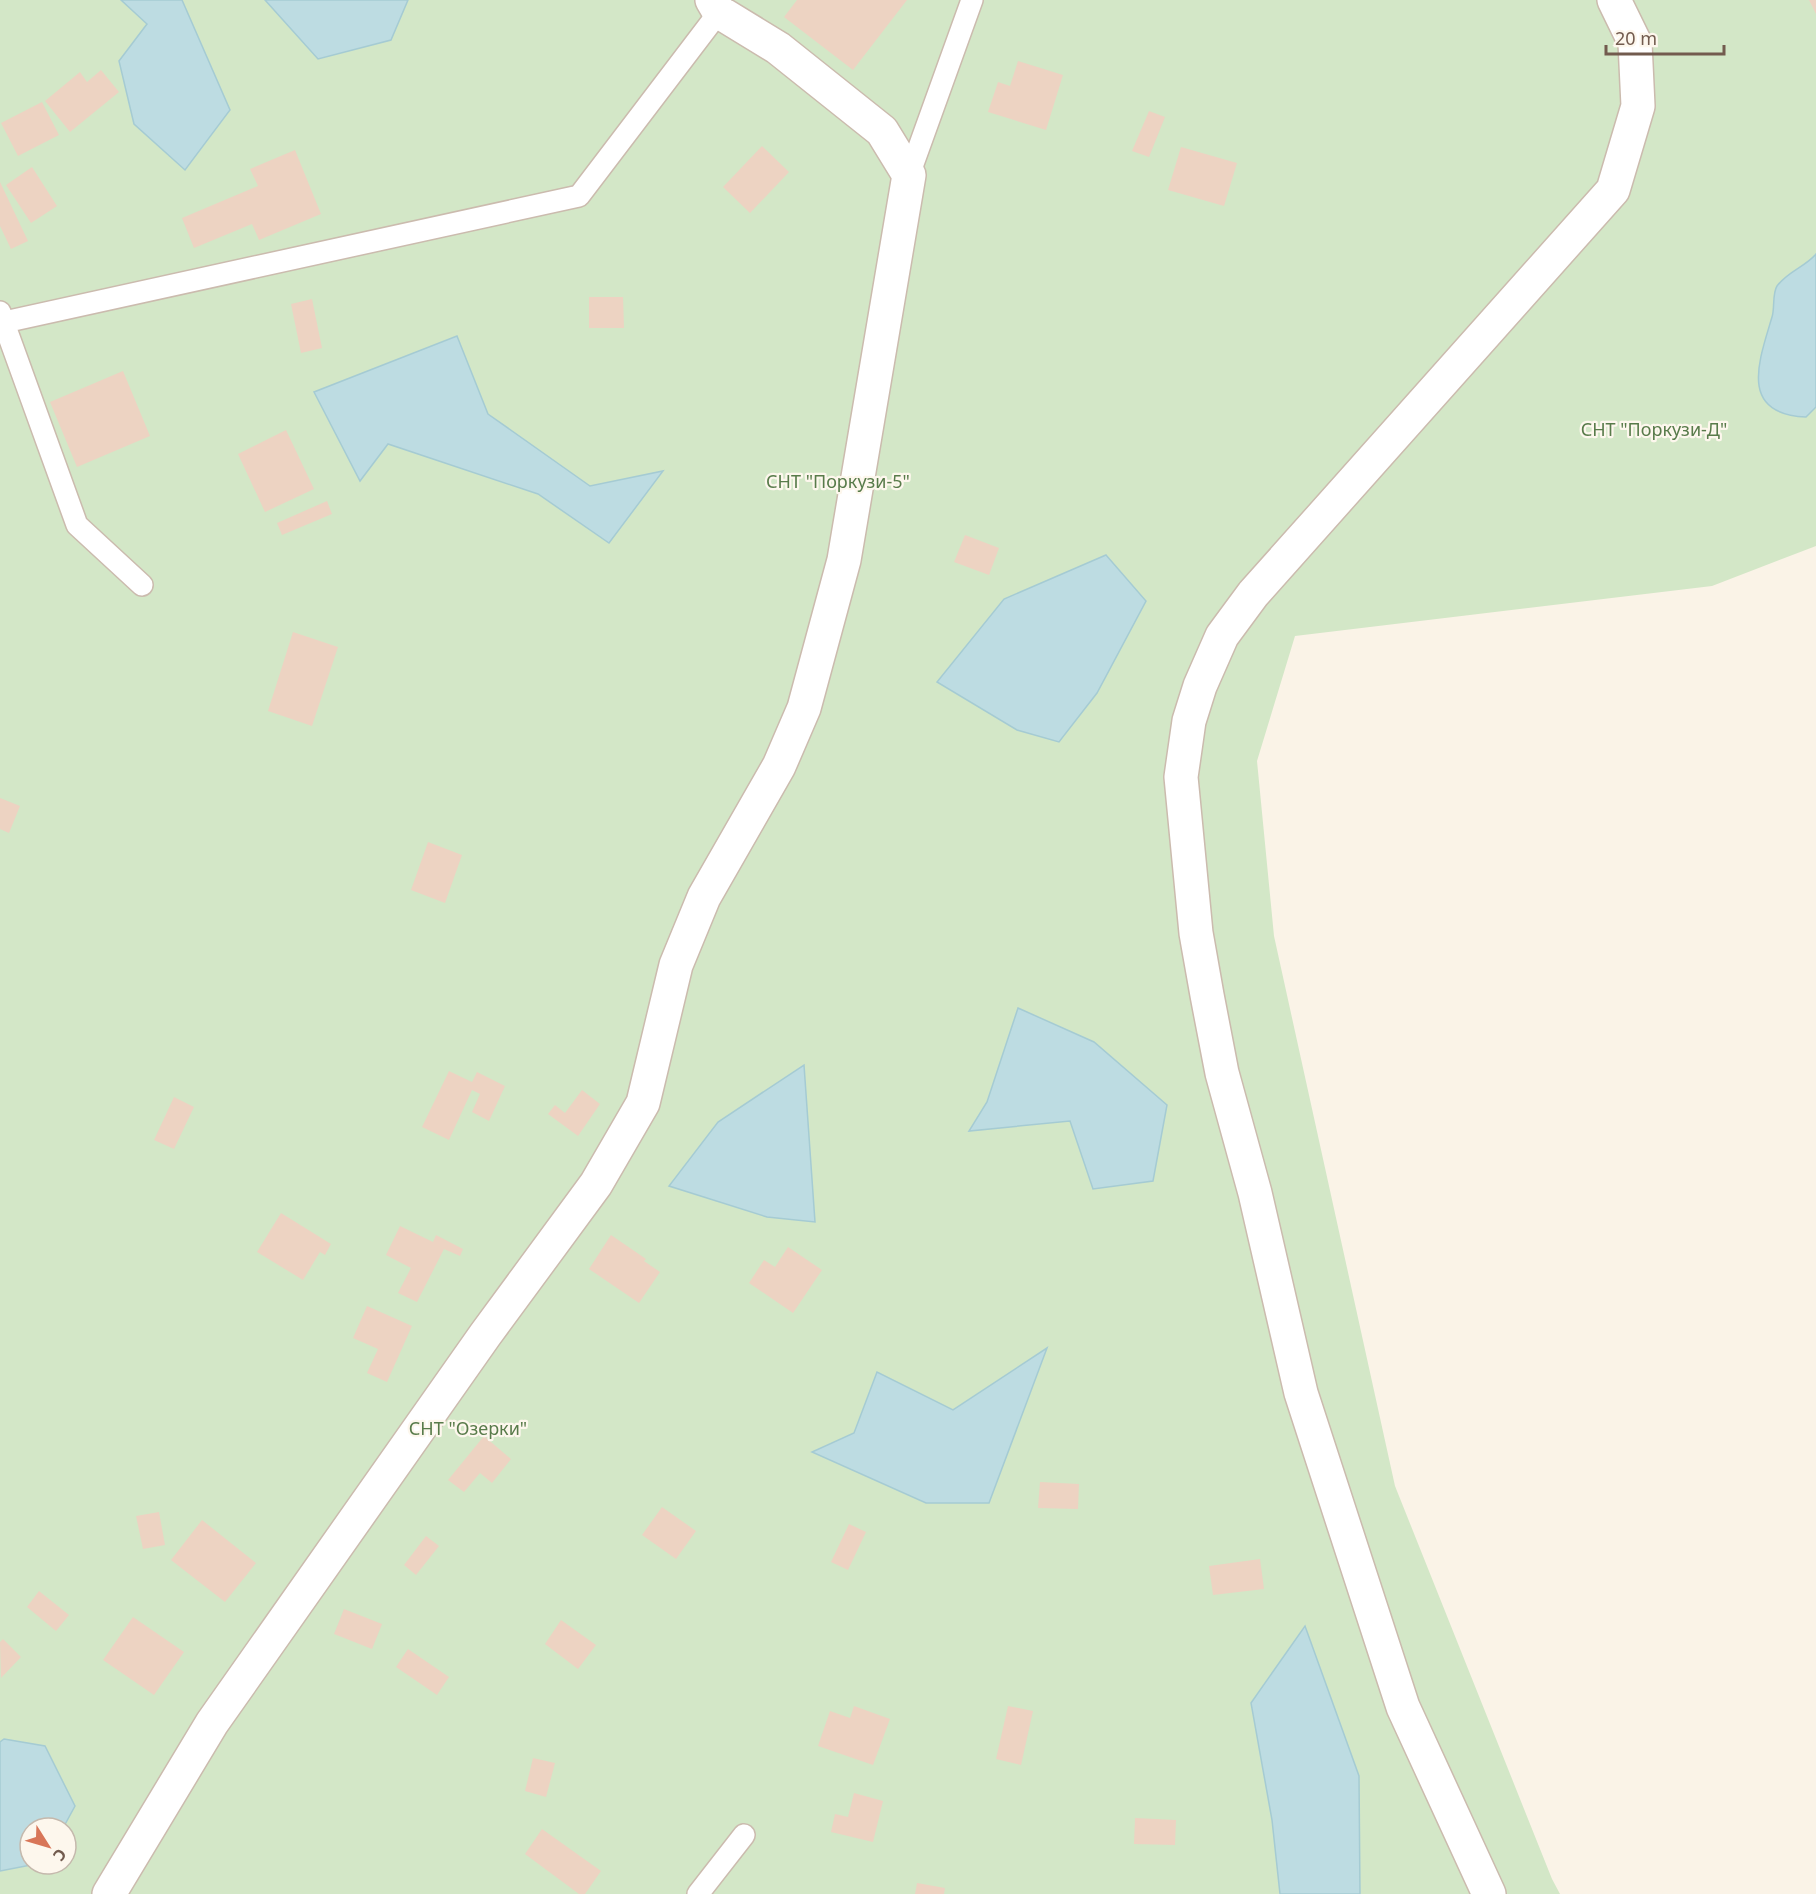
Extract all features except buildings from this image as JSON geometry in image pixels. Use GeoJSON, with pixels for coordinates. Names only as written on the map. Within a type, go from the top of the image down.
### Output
{"type":"FeatureCollection","features":[{"type":"Feature","properties":{"kind":"street"},"geometry":{"type":"LineString","coordinates":[[1489,1894],[1402,1707],[1301,1394],[1255,1193],[1222,1073],[1196,933],[1181,777],[1190,721],[1200,686],[1222,636],[1253,594],[1613,190],[1638,106],[1635,43],[1614,0]]}},
{"type":"Feature","properties":{"kind":"street"},"geometry":{"type":"LineString","coordinates":[[109,1894],[212,1724],[485,1335],[596,1184],[643,1103],[676,965],[704,897],[779,766],[804,708],[844,560],[909,175],[882,131],[778,48],[716,6]]}},
{"type":"Feature","properties":{"kind":"lane"},"geometry":{"type":"LineString","coordinates":[[909,175],[972,0]]}},
{"type":"Feature","properties":{"kind":"lane"},"geometry":{"type":"LineString","coordinates":[[142,585],[76,525],[2,319],[579,196],[716,6]]}},
{"type":"Feature","properties":{"kind":"lane"},"geometry":{"type":"LineString","coordinates":[[698,1894],[744,1835]]}},
{"type":"Feature","properties":{"kind":"green space"},"geometry":{"type":"Polygon","coordinates":[[[0,0],[1816,0],[1816,546],[1712,586],[1295,636],[1257,761],[1274,936],[1395,1486],[1560,1894],[0,1894],[0,0]]]}},
{"type":"Feature","properties":{"kind":"water"},"geometry":{"type":"Polygon","coordinates":[[[121,0],[182,0],[230,110],[185,170],[134,124],[119,61],[147,24],[121,0]]]}},
{"type":"Feature","properties":{"kind":"water"},"geometry":{"type":"Polygon","coordinates":[[[265,0],[408,0],[391,40],[318,59],[265,0]]]}},
{"type":"Feature","properties":{"kind":"water"},"geometry":{"type":"Polygon","coordinates":[[[1816,254],[1816,407],[1806,417],[1784,414],[1770,406],[1762,396],[1759,367],[1773,313],[1777,286],[1786,276],[1816,254]]]}},
{"type":"Feature","properties":{"kind":"water"},"geometry":{"type":"Polygon","coordinates":[[[457,336],[488,414],[590,486],[663,471],[609,543],[538,494],[388,444],[360,481],[314,392],[457,336]]]}},
{"type":"Feature","properties":{"kind":"water"},"geometry":{"type":"Polygon","coordinates":[[[1106,555],[1146,601],[1097,693],[1059,742],[1017,730],[937,682],[1004,599],[1106,555]]]}},
{"type":"Feature","properties":{"kind":"water"},"geometry":{"type":"Polygon","coordinates":[[[1018,1008],[1094,1042],[1167,1105],[1153,1181],[1093,1189],[1070,1121],[969,1131],[987,1102],[1018,1008]]]}},
{"type":"Feature","properties":{"kind":"water"},"geometry":{"type":"Polygon","coordinates":[[[804,1065],[815,1222],[767,1217],[669,1186],[718,1122],[804,1065]]]}},
{"type":"Feature","properties":{"kind":"water"},"geometry":{"type":"Polygon","coordinates":[[[1047,1348],[989,1503],[926,1503],[812,1452],[854,1433],[877,1372],[953,1410],[1047,1348]]]}},
{"type":"Feature","properties":{"kind":"water"},"geometry":{"type":"Polygon","coordinates":[[[1305,1626],[1359,1776],[1360,1894],[1280,1894],[1272,1820],[1251,1703],[1305,1626]]]}},
{"type":"Feature","properties":{"kind":"water"},"geometry":{"type":"Polygon","coordinates":[[[4,1739],[45,1746],[75,1806],[70,1816],[18,1816],[18,1868],[0,1871],[0,1742],[4,1739]]]}},
{"type":"Feature","properties":{"kind":"park label","name":"СНТ \"Поркузи-Д\""},"geometry":{"type":"Point","coordinates":[1654,429]}},
{"type":"Feature","properties":{"kind":"park label","name":"СНТ \"Поркузи-5\""},"geometry":{"type":"Point","coordinates":[838,481]}},
{"type":"Feature","properties":{"kind":"park label","name":"СНТ \"Озерки\""},"geometry":{"type":"Point","coordinates":[468,1428]}}]}
